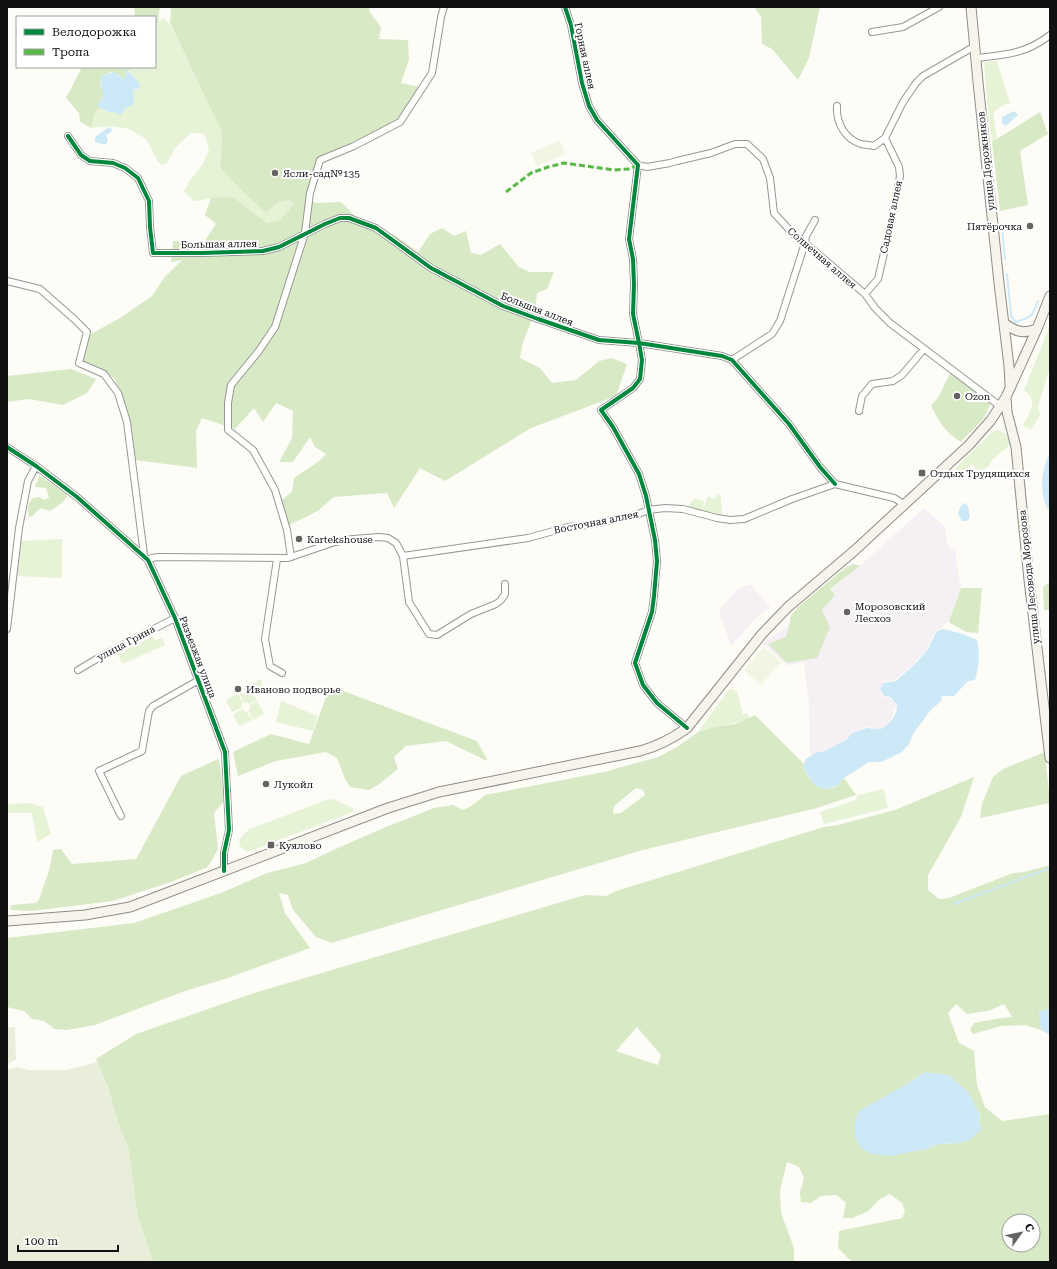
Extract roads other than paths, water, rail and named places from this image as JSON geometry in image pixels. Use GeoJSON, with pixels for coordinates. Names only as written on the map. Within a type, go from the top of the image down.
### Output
{"type":"FeatureCollection","features":[{"type":"Feature","properties":{"kind":"main road","name":"улица Дорожников"},"geometry":{"type":"LineString","coordinates":[[971,7],[1010,386]]}},
{"type":"Feature","properties":{"kind":"main road"},"geometry":{"type":"LineString","coordinates":[[7,921],[85,915],[130,907],[415,799],[464,787],[653,748],[671,739],[687,728],[775,620],[854,551],[969,445],[991,420],[1006,397],[1037,329],[1050,296]]}},
{"type":"Feature","properties":{"kind":"main road"},"geometry":{"type":"LineString","coordinates":[[1004,323],[1012,330],[1020,332],[1028,332],[1037,329]]}},
{"type":"Feature","properties":{"kind":"main road","name":"улица Лесовода Морозова"},"geometry":{"type":"LineString","coordinates":[[1006,397],[1006,406],[1016,447],[1029,580],[1049,736],[1050,758]]}},
{"type":"Feature","properties":{"kind":"main road"},"geometry":{"type":"LineString","coordinates":[[991,420],[1001,418],[1007,422],[1011,430]]}},
{"type":"Feature","properties":{"kind":"street"},"geometry":{"type":"LineString","coordinates":[[291,557],[287,530],[275,490],[253,450],[228,430],[228,403],[231,385],[258,352],[275,327],[305,233],[310,193],[320,160],[354,146],[400,122],[432,73],[444,7]]}},
{"type":"Feature","properties":{"kind":"street","name":"Горная аллея"},"geometry":{"type":"LineString","coordinates":[[565,7],[571,26],[582,83],[589,106],[597,120],[638,165]]}},
{"type":"Feature","properties":{"kind":"street"},"geometry":{"type":"LineString","coordinates":[[872,32],[903,27],[939,7]]}},
{"type":"Feature","properties":{"kind":"street"},"geometry":{"type":"LineString","coordinates":[[976,58],[1007,55],[1026,50],[1050,35]]}},
{"type":"Feature","properties":{"kind":"street"},"geometry":{"type":"LineString","coordinates":[[837,106],[836,115],[838,122],[848,137],[861,144],[874,146],[885,138],[904,102],[916,83],[923,76],[975,46]]}},
{"type":"Feature","properties":{"kind":"street","name":"Большая аллея"},"geometry":{"type":"LineString","coordinates":[[68,136],[81,155],[90,161],[113,164],[125,168],[138,178],[149,201],[153,253],[202,254],[263,251],[279,247],[324,224],[340,218],[349,218],[376,228],[432,268],[502,306],[599,340],[640,343],[722,356],[732,360]]}},
{"type":"Feature","properties":{"kind":"street","name":"Садовая аллея"},"geometry":{"type":"LineString","coordinates":[[864,294],[878,279],[900,176],[899,167],[885,138]]}},
{"type":"Feature","properties":{"kind":"street","name":"Солнечная аллея"},"geometry":{"type":"LineString","coordinates":[[638,165],[647,167],[670,164],[711,153],[735,144],[747,144],[763,159],[770,178],[774,213],[796,237],[864,294],[890,323],[1000,406]]}},
{"type":"Feature","properties":{"kind":"street"},"geometry":{"type":"LineString","coordinates":[[638,165],[629,239],[633,259],[633,314],[640,343],[642,360],[640,379],[633,388],[601,410],[613,427],[639,474],[646,496],[655,540],[657,560],[652,612],[635,663],[643,685],[657,703],[687,728]]}},
{"type":"Feature","properties":{"kind":"street"},"geometry":{"type":"LineString","coordinates":[[815,220],[806,236],[780,321],[772,334],[732,360],[789,424],[820,468],[835,484],[894,498],[904,504]]}},
{"type":"Feature","properties":{"kind":"street"},"geometry":{"type":"LineString","coordinates":[[7,281],[40,289],[87,332],[79,363],[104,374],[118,393],[127,422],[144,555]]}},
{"type":"Feature","properties":{"kind":"street"},"geometry":{"type":"LineString","coordinates":[[858,411],[862,396],[872,384],[893,381],[902,375],[924,349]]}},
{"type":"Feature","properties":{"kind":"street","name":"Разъезжая улица"},"geometry":{"type":"LineString","coordinates":[[7,447],[36,466],[77,497],[148,560],[175,618],[225,754],[229,830],[224,853],[224,871]]}},
{"type":"Feature","properties":{"kind":"street"},"geometry":{"type":"LineString","coordinates":[[7,629],[19,528],[28,481],[36,466]]}},
{"type":"Feature","properties":{"kind":"street","name":"Восточная аллея"},"geometry":{"type":"LineString","coordinates":[[404,556],[528,538],[568,527],[588,525],[636,515],[648,510],[666,508],[683,509],[730,520],[744,519],[792,499],[835,484]]}},
{"type":"Feature","properties":{"kind":"street"},"geometry":{"type":"LineString","coordinates":[[148,560],[158,557],[288,558],[335,542],[353,538],[379,536],[388,538],[396,543],[404,556],[409,602],[429,634],[437,635],[471,614],[496,604],[505,594],[505,584]]}},
{"type":"Feature","properties":{"kind":"street"},"geometry":{"type":"LineString","coordinates":[[277,559],[265,639],[270,666],[282,673]]}},
{"type":"Feature","properties":{"kind":"street","name":"улица Грина"},"geometry":{"type":"LineString","coordinates":[[78,670],[175,618]]}},
{"type":"Feature","properties":{"kind":"street"},"geometry":{"type":"LineString","coordinates":[[121,816],[99,772],[142,752],[150,711],[153,706],[199,680]]}},
{"type":"Feature","properties":{"kind":"water"},"geometry":{"type":"Polygon","coordinates":[[[127,70],[140,85],[138,89],[133,90],[134,104],[126,108],[121,115],[108,112],[97,106],[103,97],[101,83],[102,76],[114,72],[123,79],[126,76],[125,71],[127,70]]]}},
{"type":"Feature","properties":{"kind":"water"},"geometry":{"type":"Polygon","coordinates":[[[1014,111],[1018,115],[1005,126],[1002,123],[1002,117],[1014,111]]]}},
{"type":"Feature","properties":{"kind":"water"},"geometry":{"type":"Polygon","coordinates":[[[109,127],[112,130],[106,135],[108,140],[106,144],[95,142],[95,137],[109,127]]]}},
{"type":"Feature","properties":{"kind":"water"},"geometry":{"type":"Polygon","coordinates":[[[1050,454],[1050,509],[1048,509],[1043,497],[1042,482],[1045,466],[1050,454]]]}},
{"type":"Feature","properties":{"kind":"water"},"geometry":{"type":"Polygon","coordinates":[[[966,503],[970,517],[967,521],[962,521],[958,514],[962,506],[966,503]]]}},
{"type":"Feature","properties":{"kind":"water"},"geometry":{"type":"Polygon","coordinates":[[[942,629],[960,633],[977,640],[979,660],[975,680],[968,681],[954,696],[942,696],[941,701],[930,711],[913,734],[909,744],[902,752],[881,762],[869,762],[844,778],[837,786],[826,789],[818,787],[812,782],[803,767],[806,759],[817,752],[823,752],[846,740],[852,733],[867,728],[881,729],[890,722],[896,713],[897,705],[890,697],[883,695],[880,689],[883,683],[896,681],[917,662],[928,649],[936,632],[942,629]]]}},
{"type":"Feature","properties":{"kind":"water"},"geometry":{"type":"Polygon","coordinates":[[[1050,1009],[1050,1033],[1048,1034],[1041,1030],[1039,1011],[1050,1009]]]}},
{"type":"Feature","properties":{"kind":"water"},"geometry":{"type":"Polygon","coordinates":[[[925,1072],[949,1075],[967,1091],[980,1114],[979,1122],[981,1130],[970,1140],[960,1143],[939,1144],[926,1149],[891,1156],[871,1154],[861,1148],[855,1137],[854,1125],[859,1111],[925,1072]]]}},
{"type":"Feature","properties":{"kind":"waterway"},"geometry":{"type":"LineString","coordinates":[[1002,228],[1005,259]]}},
{"type":"Feature","properties":{"kind":"waterway"},"geometry":{"type":"LineString","coordinates":[[1007,274],[1011,315],[1016,322],[1031,316],[1038,301]]}},
{"type":"Feature","properties":{"kind":"waterway"},"geometry":{"type":"LineString","coordinates":[[954,904],[1050,868]]}},
{"type":"Feature","properties":{"kind":"place","name":"Ясли-сад№135"},"geometry":{"type":"Point","coordinates":[275,173]}},
{"type":"Feature","properties":{"kind":"place","name":"Пятёрочка"},"geometry":{"type":"Point","coordinates":[1030,226]}},
{"type":"Feature","properties":{"kind":"place","name":"Ozon"},"geometry":{"type":"Point","coordinates":[957,396]}},
{"type":"Feature","properties":{"kind":"place","name":"Отдых Трудящихся"},"geometry":{"type":"Point","coordinates":[922,473]}},
{"type":"Feature","properties":{"kind":"place","name":"Kartekshouse"},"geometry":{"type":"Point","coordinates":[299,539]}},
{"type":"Feature","properties":{"kind":"place","name":"Морозовский Лесхоз"},"geometry":{"type":"Point","coordinates":[847,612]}},
{"type":"Feature","properties":{"kind":"place","name":"Иваново подворье"},"geometry":{"type":"Point","coordinates":[238,689]}},
{"type":"Feature","properties":{"kind":"place","name":"Лукойл"},"geometry":{"type":"Point","coordinates":[266,784]}},
{"type":"Feature","properties":{"kind":"place","name":"Куялово"},"geometry":{"type":"Point","coordinates":[271,845]}}]}
